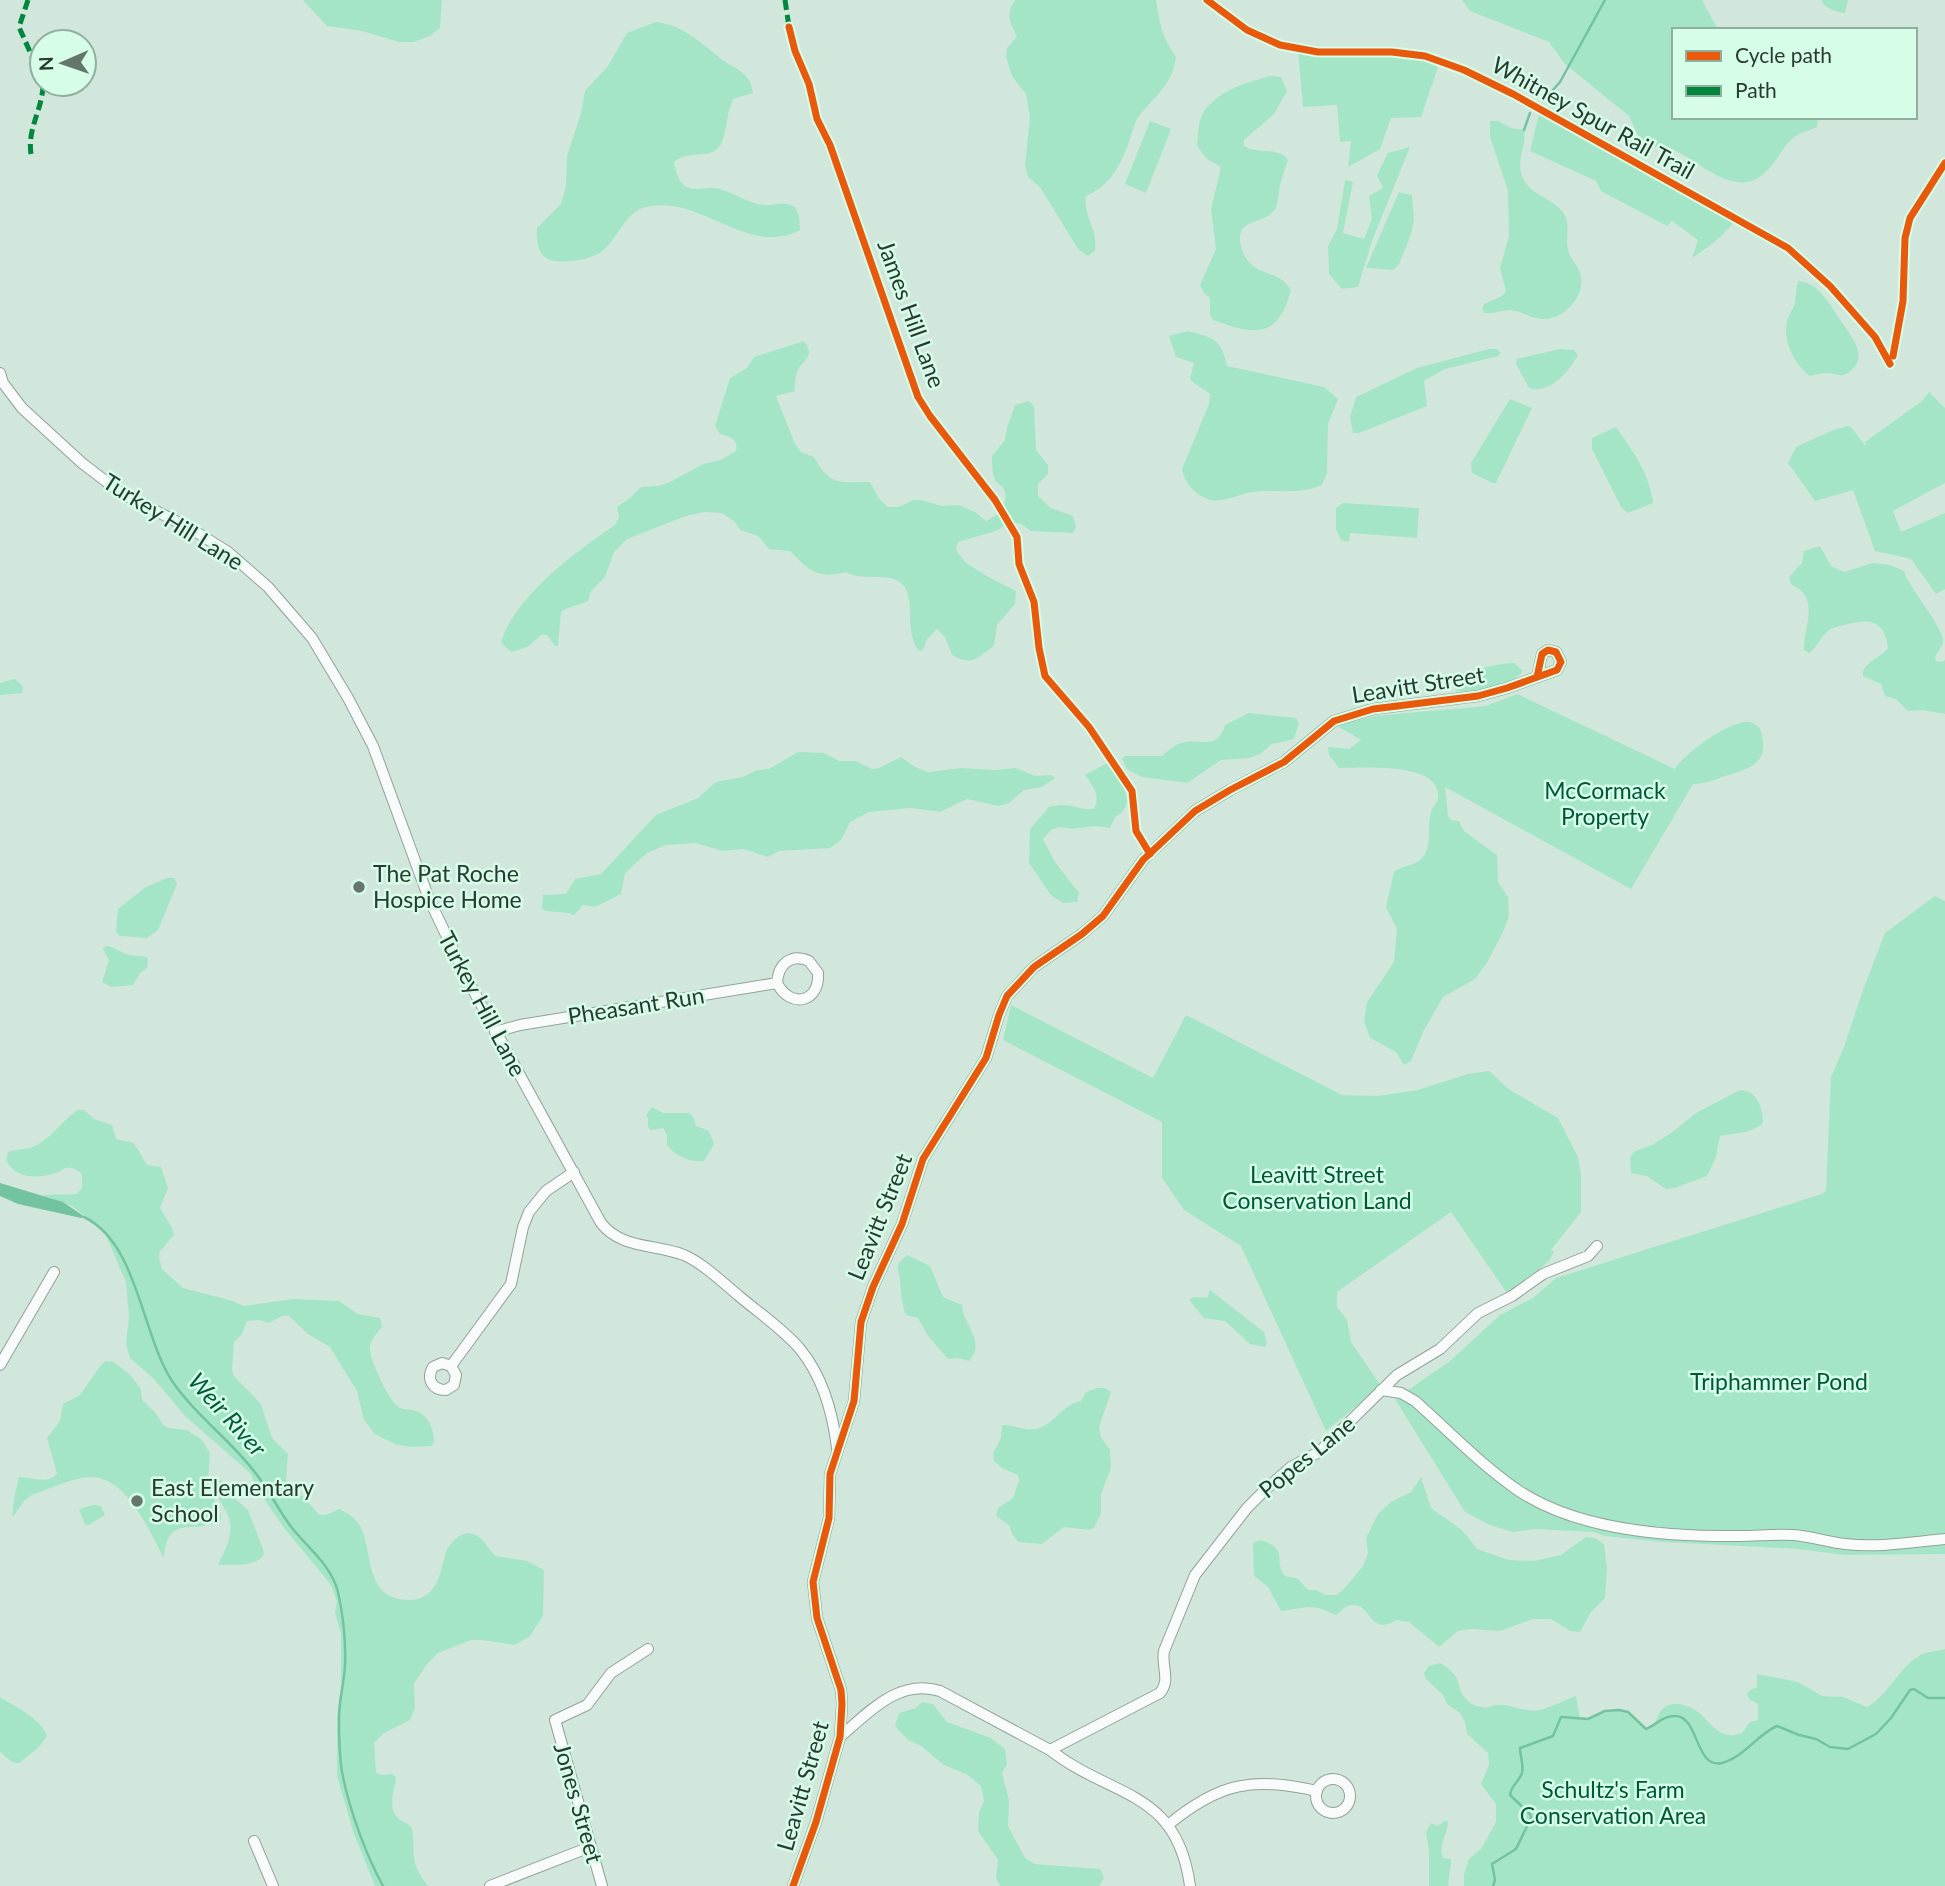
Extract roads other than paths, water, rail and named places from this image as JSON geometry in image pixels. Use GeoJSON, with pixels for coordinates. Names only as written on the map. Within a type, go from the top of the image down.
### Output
{"type":"FeatureCollection","features":[{"type":"Feature","properties":{"kind":"street","name":"Turkey Hill Lane"},"geometry":{"type":"LineString","coordinates":[[0,373],[3,383],[22,408],[82,463],[121,493],[183,524],[228,552],[268,587],[309,632],[369,737],[434,911],[495,1032],[601,1223],[611,1234],[624,1240],[689,1258],[726,1285],[795,1344],[806,1357],[817,1379],[833,1420],[837,1448]]}},
{"type":"Feature","properties":{"kind":"street","name":"Leavitt Street"},"geometry":{"type":"LineString","coordinates":[[793,1886],[816,1822],[840,1738],[841,1690],[819,1624],[813,1592],[815,1571],[829,1518],[829,1486],[837,1448],[848,1420],[856,1387],[861,1322],[902,1224],[923,1159],[986,1058],[1002,1005],[1016,984],[1041,961],[1082,934],[1103,916],[1143,860],[1195,811],[1284,762],[1334,720],[1373,709],[1478,696],[1537,677]]}},
{"type":"Feature","properties":{"kind":"street"},"geometry":{"type":"LineString","coordinates":[[795,958],[809,961],[818,973],[817,988],[803,999],[788,997],[777,982],[778,972],[783,964],[795,958]]}},
{"type":"Feature","properties":{"kind":"street","name":"Pheasant Run"},"geometry":{"type":"LineString","coordinates":[[495,1032],[520,1025],[777,982]]}},
{"type":"Feature","properties":{"kind":"street"},"geometry":{"type":"LineString","coordinates":[[451,1366],[511,1284],[523,1227],[535,1204],[553,1186],[574,1172]]}},
{"type":"Feature","properties":{"kind":"street","name":"Popes Lane"},"geometry":{"type":"LineString","coordinates":[[1050,1750],[1162,1690],[1166,1676],[1164,1651],[1187,1591],[1204,1563],[1247,1508],[1266,1489],[1291,1467],[1319,1452],[1396,1375],[1440,1349],[1478,1313],[1512,1296],[1543,1274],[1588,1256],[1597,1246]]}},
{"type":"Feature","properties":{"kind":"street"},"geometry":{"type":"LineString","coordinates":[[0,1364],[54,1272]]}},
{"type":"Feature","properties":{"kind":"street"},"geometry":{"type":"LineString","coordinates":[[1381,1390],[1401,1393],[1415,1401],[1493,1472],[1521,1492],[1558,1511],[1596,1522],[1635,1530],[1691,1536],[1796,1535],[1846,1544],[1881,1545],[1945,1539]]}},
{"type":"Feature","properties":{"kind":"street"},"geometry":{"type":"LineString","coordinates":[[833,1420],[848,1420]]}},
{"type":"Feature","properties":{"kind":"street","name":"Jones Street"},"geometry":{"type":"LineString","coordinates":[[602,1886],[555,1720],[587,1705],[611,1673],[648,1649]]}},
{"type":"Feature","properties":{"kind":"street"},"geometry":{"type":"LineString","coordinates":[[840,1738],[870,1711],[905,1689],[927,1687],[940,1691],[1050,1750],[1076,1768],[1140,1799],[1168,1825],[1179,1842],[1190,1886]]}},
{"type":"Feature","properties":{"kind":"street"},"geometry":{"type":"LineString","coordinates":[[1168,1825],[1197,1802],[1233,1787],[1267,1783],[1317,1791]]}},
{"type":"Feature","properties":{"kind":"street"},"geometry":{"type":"LineString","coordinates":[[254,1841],[273,1886]]}},
{"type":"Feature","properties":{"kind":"street"},"geometry":{"type":"LineString","coordinates":[[490,1886],[590,1847]]}},
{"type":"Feature","properties":{"kind":"waterway"},"geometry":{"type":"LineString","coordinates":[[1544,100],[1560,82],[1605,0]]}},
{"type":"Feature","properties":{"kind":"waterway"},"geometry":{"type":"LineString","coordinates":[[1524,130],[1530,113]]}},
{"type":"Feature","properties":{"kind":"waterway","name":"Weir River"},"geometry":{"type":"LineString","coordinates":[[84,1217],[102,1230],[116,1247],[137,1291],[153,1339],[172,1381],[262,1481],[292,1528],[325,1565],[335,1582],[345,1648],[339,1718],[342,1770],[359,1833],[383,1886]]}},
{"type":"Feature","properties":{"kind":"waterway"},"geometry":{"type":"LineString","coordinates":[[1493,1886],[1495,1880],[1492,1864],[1516,1849],[1531,1818],[1510,1795],[1522,1773],[1520,1748],[1553,1736],[1561,1717],[1588,1719],[1605,1711],[1619,1710],[1628,1712],[1646,1729],[1676,1716],[1689,1725],[1707,1758],[1713,1763],[1722,1763],[1737,1756],[1777,1726],[1816,1739],[1830,1747],[1848,1749],[1876,1734],[1910,1690],[1914,1689],[1928,1698],[1945,1698]]}},
{"type":"Feature","properties":{"kind":"place","name":"The Pat Roche Hospice Home"},"geometry":{"type":"Point","coordinates":[359,887]}},
{"type":"Feature","properties":{"kind":"place","name":"East Elementary School"},"geometry":{"type":"Point","coordinates":[137,1501]}},
{"type":"Feature","properties":{"kind":"park label","name":"McCormack Property"},"geometry":{"type":"Point","coordinates":[1605,804]}},
{"type":"Feature","properties":{"kind":"park label","name":"Leavitt Street Conservation Land"},"geometry":{"type":"Point","coordinates":[1317,1188]}},
{"type":"Feature","properties":{"kind":"park label","name":"Triphammer Pond"},"geometry":{"type":"Point","coordinates":[1779,1382]}},
{"type":"Feature","properties":{"kind":"park label","name":"Schultz's Farm Conservation Area"},"geometry":{"type":"Point","coordinates":[1613,1803]}}]}
